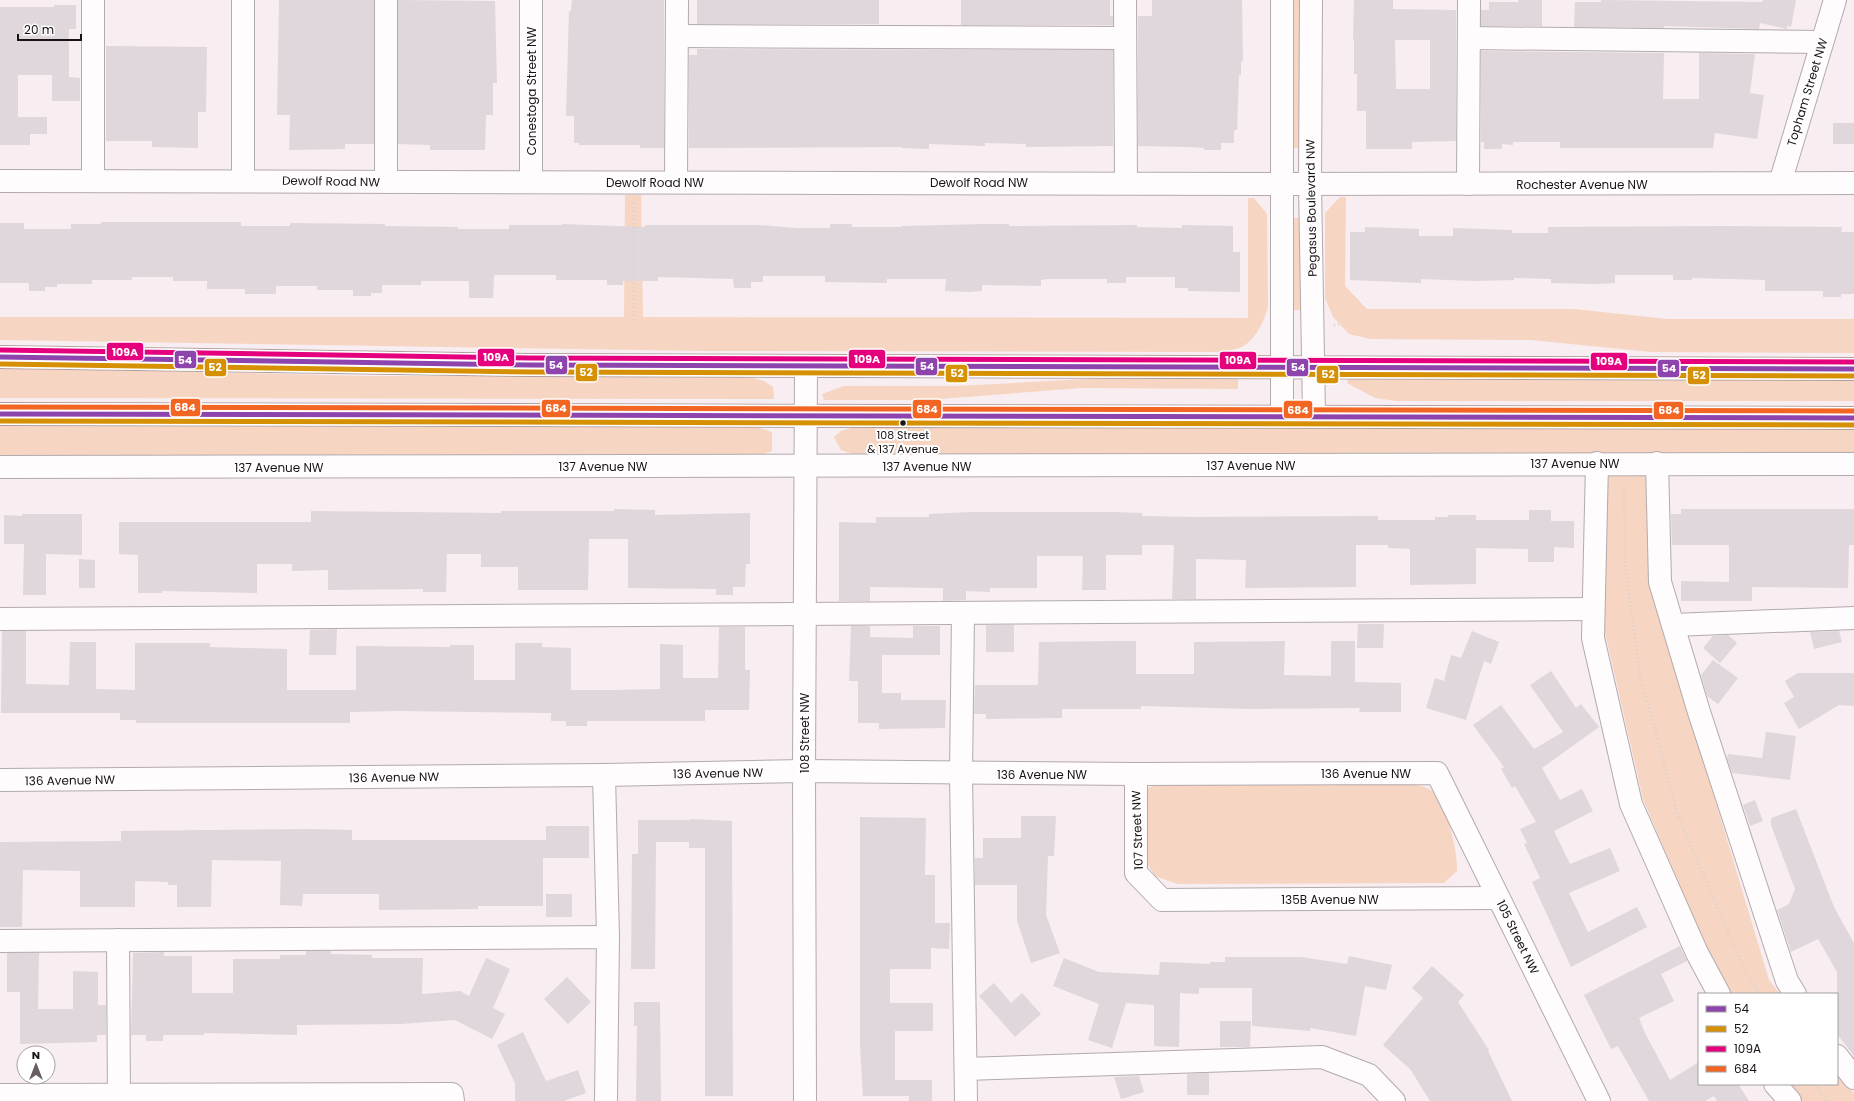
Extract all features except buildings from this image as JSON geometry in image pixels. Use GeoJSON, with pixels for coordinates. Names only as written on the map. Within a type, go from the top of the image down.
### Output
{"type":"FeatureCollection","features":[{"type":"Feature","properties":{"kind":"main road"},"geometry":{"type":"LineString","coordinates":[[0,356],[531,365],[1854,369]]}},
{"type":"Feature","properties":{"kind":"main road"},"geometry":{"type":"LineString","coordinates":[[0,414],[1854,418]]}},
{"type":"Feature","properties":{"kind":"street"},"geometry":{"type":"LineString","coordinates":[[93,0],[93,181]]}},
{"type":"Feature","properties":{"kind":"street"},"geometry":{"type":"LineString","coordinates":[[243,0],[243,180]]}},
{"type":"Feature","properties":{"kind":"street"},"geometry":{"type":"LineString","coordinates":[[386,0],[386,182]]}},
{"type":"Feature","properties":{"kind":"street","name":"Conestoga Street NW"},"geometry":{"type":"LineString","coordinates":[[531,0],[531,182]]}},
{"type":"Feature","properties":{"kind":"street"},"geometry":{"type":"LineString","coordinates":[[676,182],[677,0]]}},
{"type":"Feature","properties":{"kind":"street"},"geometry":{"type":"LineString","coordinates":[[1125,0],[1126,183]]}},
{"type":"Feature","properties":{"kind":"street"},"geometry":{"type":"LineString","coordinates":[[1282,0],[1282,416]]}},
{"type":"Feature","properties":{"kind":"street","name":"Pegasus Boulevard NW"},"geometry":{"type":"LineString","coordinates":[[1311,0],[1310,184],[1314,416]]}},
{"type":"Feature","properties":{"kind":"street"},"geometry":{"type":"LineString","coordinates":[[1468,184],[1469,0]]}},
{"type":"Feature","properties":{"kind":"street","name":"Topham Street NW"},"geometry":{"type":"LineString","coordinates":[[1780,183],[1835,0]]}},
{"type":"Feature","properties":{"kind":"street"},"geometry":{"type":"LineString","coordinates":[[677,36],[1125,38]]}},
{"type":"Feature","properties":{"kind":"street"},"geometry":{"type":"LineString","coordinates":[[1469,38],[1822,42]]}},
{"type":"Feature","properties":{"kind":"street","name":"Dewolf Road NW"},"geometry":{"type":"LineString","coordinates":[[0,181],[243,180],[386,182],[1310,184]]}},
{"type":"Feature","properties":{"kind":"street","name":"Rochester Avenue NW"},"geometry":{"type":"LineString","coordinates":[[1310,184],[1854,183]]}},
{"type":"Feature","properties":{"kind":"street","name":"108 Street NW"},"geometry":{"type":"LineString","coordinates":[[805,1101],[804,771],[806,366]]}},
{"type":"Feature","properties":{"kind":"street"},"geometry":{"type":"LineString","coordinates":[[1597,463],[1598,481],[1592,609],[1593,638],[1631,804],[1697,953],[1718,993]]}},
{"type":"Feature","properties":{"kind":"street","name":"137 Avenue NW"},"geometry":{"type":"LineString","coordinates":[[0,467],[1597,463],[1854,464]]}},
{"type":"Feature","properties":{"kind":"street"},"geometry":{"type":"LineString","coordinates":[[1658,463],[1660,582],[1754,883],[1787,981],[1794,993]]}},
{"type":"Feature","properties":{"kind":"street"},"geometry":{"type":"LineString","coordinates":[[0,619],[1592,609]]}},
{"type":"Feature","properties":{"kind":"street"},"geometry":{"type":"LineString","coordinates":[[964,614],[961,774],[966,1101]]}},
{"type":"Feature","properties":{"kind":"street"},"geometry":{"type":"LineString","coordinates":[[1673,625],[1854,618]]}},
{"type":"Feature","properties":{"kind":"street","name":"136 Avenue NW"},"geometry":{"type":"LineString","coordinates":[[0,780],[604,775],[804,771],[961,774],[1437,773]]}},
{"type":"Feature","properties":{"kind":"street","name":"105 Street NW"},"geometry":{"type":"LineString","coordinates":[[1437,773],[1599,1101]]}},
{"type":"Feature","properties":{"kind":"street","name":"107 Street NW"},"geometry":{"type":"LineString","coordinates":[[1136,774],[1136,873],[1162,900]]}},
{"type":"Feature","properties":{"kind":"street"},"geometry":{"type":"LineString","coordinates":[[604,775],[608,937],[606,1101]]}},
{"type":"Feature","properties":{"kind":"street","name":"135B Avenue NW"},"geometry":{"type":"LineString","coordinates":[[1162,900],[1498,898]]}},
{"type":"Feature","properties":{"kind":"street"},"geometry":{"type":"LineString","coordinates":[[0,941],[608,937]]}},
{"type":"Feature","properties":{"kind":"street"},"geometry":{"type":"LineString","coordinates":[[118,940],[119,1098]]}},
{"type":"Feature","properties":{"kind":"street"},"geometry":{"type":"LineString","coordinates":[[966,1069],[1322,1057],[1369,1075],[1394,1101]]}},
{"type":"Feature","properties":{"kind":"street"},"geometry":{"type":"LineString","coordinates":[[1838,1057],[1854,1078]]}},
{"type":"Feature","properties":{"kind":"street"},"geometry":{"type":"LineString","coordinates":[[1776,1085],[1790,1101]]}},
{"type":"Feature","properties":{"kind":"street"},"geometry":{"type":"LineString","coordinates":[[0,1095],[119,1098],[452,1097]]}},
{"type":"Feature","properties":{"kind":"path"},"geometry":{"type":"LineString","coordinates":[[634,182],[634,320]]}},
{"type":"Feature","properties":{"kind":"path"},"geometry":{"type":"LineString","coordinates":[[1623,463],[1625,565],[1640,674],[1678,816],[1741,962],[1759,993]]}},
{"type":"Feature","properties":{"kind":"path"},"geometry":{"type":"LineString","coordinates":[[1815,1085],[1827,1101]]}},
{"type":"Feature","properties":{"kind":"shaded area"},"geometry":{"type":"Polygon","coordinates":[[[1292,0],[1300,0],[1301,148],[1291,148],[1292,0]]]}},
{"type":"Feature","properties":{"kind":"shaded area"},"geometry":{"type":"Polygon","coordinates":[[[625,195],[641,195],[643,317],[1248,318],[1248,198],[1254,198],[1267,214],[1268,307],[1258,331],[1249,342],[1239,348],[1220,352],[706,351],[0,340],[0,317],[624,317],[625,195]]]}},
{"type":"Feature","properties":{"kind":"shaded area"},"geometry":{"type":"Polygon","coordinates":[[[1340,197],[1346,197],[1345,286],[1367,309],[1574,309],[1667,319],[1854,319],[1854,353],[1651,352],[1531,340],[1370,339],[1349,334],[1333,317],[1325,298],[1325,213],[1340,197]]]}},
{"type":"Feature","properties":{"kind":"shaded area"},"geometry":{"type":"Polygon","coordinates":[[[1292,218],[1301,218],[1301,310],[1292,310],[1292,218]]]}},
{"type":"Feature","properties":{"kind":"shaded area"},"geometry":{"type":"Polygon","coordinates":[[[0,367],[365,376],[745,376],[764,381],[773,387],[774,399],[0,398],[0,367]]]}},
{"type":"Feature","properties":{"kind":"shaded area"},"geometry":{"type":"Polygon","coordinates":[[[1124,377],[1238,377],[1238,389],[1082,388],[926,400],[824,400],[822,394],[844,386],[958,386],[1124,377]]]}},
{"type":"Feature","properties":{"kind":"shaded area"},"geometry":{"type":"Polygon","coordinates":[[[1352,377],[1854,377],[1854,401],[1397,401],[1375,398],[1347,383],[1348,379],[1352,377]]]}},
{"type":"Feature","properties":{"kind":"shaded area"},"geometry":{"type":"Polygon","coordinates":[[[0,426],[757,427],[772,432],[772,451],[761,455],[0,458],[0,426]]]}},
{"type":"Feature","properties":{"kind":"shaded area"},"geometry":{"type":"Polygon","coordinates":[[[854,427],[1854,429],[1854,453],[855,455],[841,450],[834,437],[841,431],[854,427]]]}},
{"type":"Feature","properties":{"kind":"shaded area"},"geometry":{"type":"Polygon","coordinates":[[[1604,473],[1649,473],[1654,596],[1769,980],[1779,993],[1729,993],[1712,963],[1643,799],[1604,628],[1604,473]]]}},
{"type":"Feature","properties":{"kind":"shaded area"},"geometry":{"type":"Polygon","coordinates":[[[1408,783],[1430,789],[1437,798],[1447,817],[1456,852],[1457,871],[1444,883],[1178,884],[1155,876],[1141,854],[1146,789],[1157,784],[1408,783]]]}},
{"type":"Feature","properties":{"kind":"shaded area"},"geometry":{"type":"Polygon","coordinates":[[[1838,1072],[1854,1094],[1854,1101],[1798,1101],[1786,1085],[1838,1085],[1838,1072]]]}},
{"type":"Feature","properties":{"kind":"transit line","name":"109A"},"geometry":{"type":"LineString","coordinates":[[0,350],[531,358],[1854,362]]}},
{"type":"Feature","properties":{"kind":"transit line","name":"54"},"geometry":{"type":"LineString","coordinates":[[0,357],[531,365],[1854,369]]}},
{"type":"Feature","properties":{"kind":"transit line","name":"52"},"geometry":{"type":"LineString","coordinates":[[0,364],[531,372],[1854,376]]}},
{"type":"Feature","properties":{"kind":"transit line","name":"684"},"geometry":{"type":"LineString","coordinates":[[0,407],[1854,411]]}},
{"type":"Feature","properties":{"kind":"transit line","name":"54"},"geometry":{"type":"LineString","coordinates":[[0,414],[1854,418]]}},
{"type":"Feature","properties":{"kind":"transit line","name":"52"},"geometry":{"type":"LineString","coordinates":[[0,421],[1854,425]]}},
{"type":"Feature","properties":{"kind":"place","name":"108 Street & 137 Avenue"},"geometry":{"type":"Point","coordinates":[903,423]}}]}
